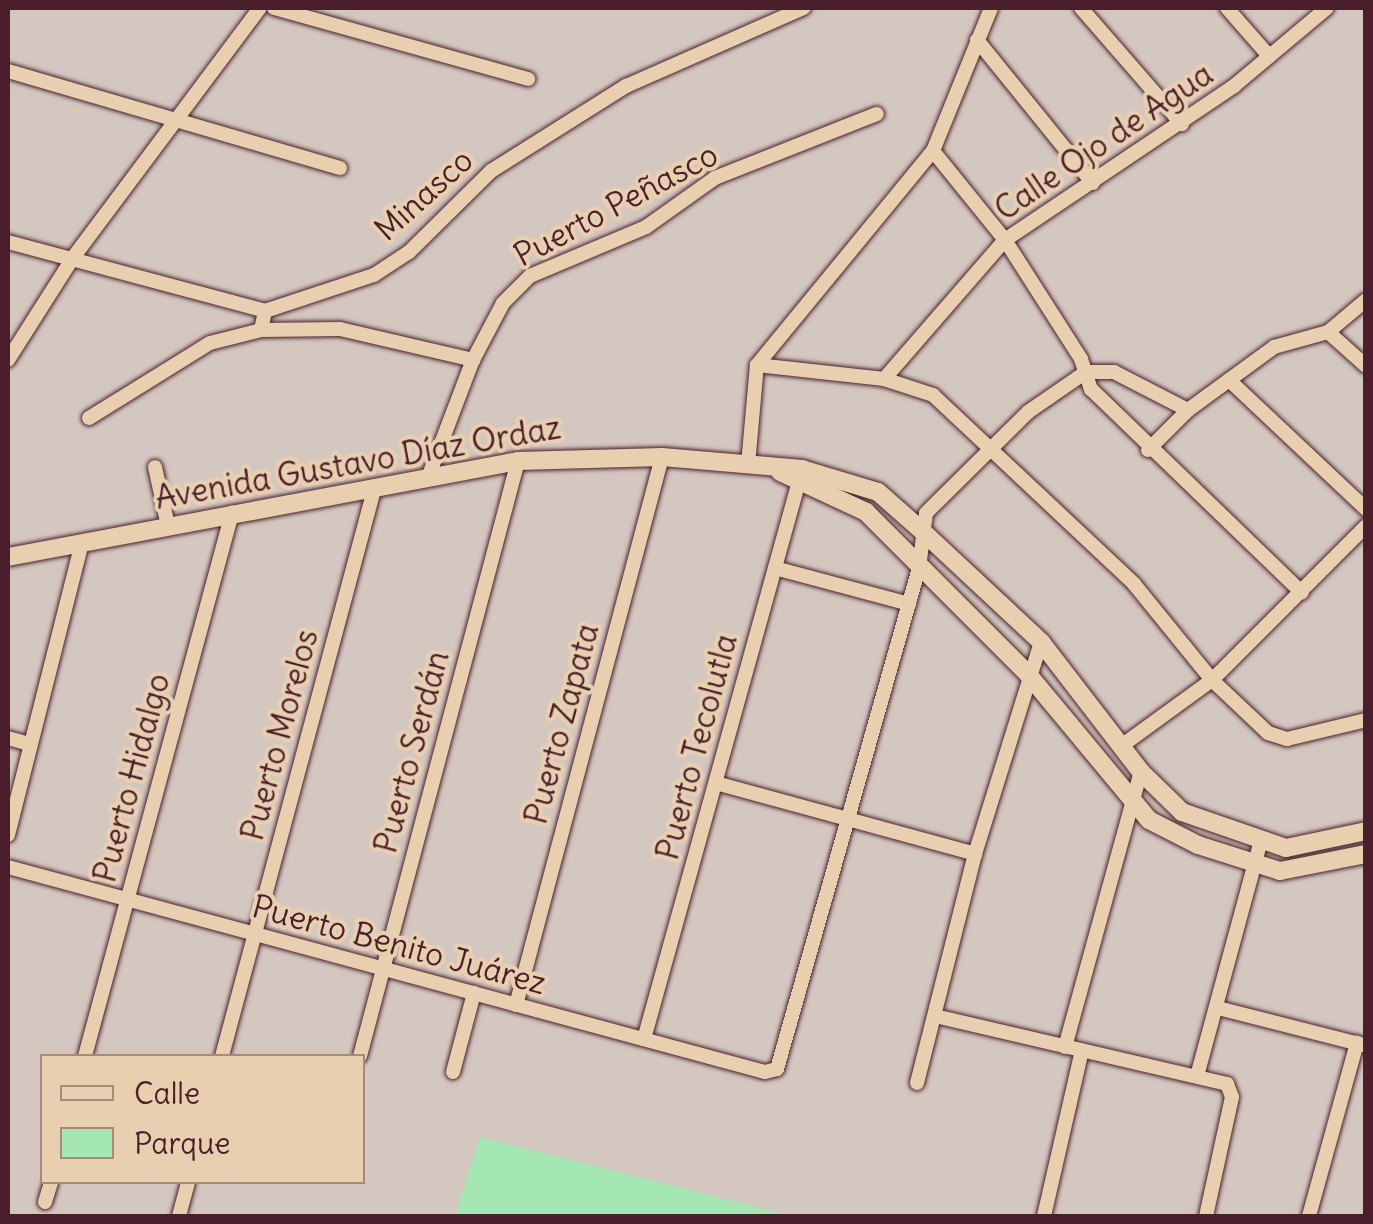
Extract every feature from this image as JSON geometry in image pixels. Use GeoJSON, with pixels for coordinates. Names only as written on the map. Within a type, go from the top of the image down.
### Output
{"type":"FeatureCollection","features":[{"type":"Feature","properties":{"kind":"street"},"geometry":{"type":"LineString","coordinates":[[8,360],[72,259],[260,8]]}},
{"type":"Feature","properties":{"kind":"street"},"geometry":{"type":"LineString","coordinates":[[274,8],[528,79]]}},
{"type":"Feature","properties":{"kind":"street","name":"Minasco"},"geometry":{"type":"LineString","coordinates":[[265,311],[374,275],[409,252],[458,198],[520,150],[665,66],[804,8]]}},
{"type":"Feature","properties":{"kind":"street"},"geometry":{"type":"LineString","coordinates":[[748,465],[757,365],[932,150],[991,8]]}},
{"type":"Feature","properties":{"kind":"street"},"geometry":{"type":"LineString","coordinates":[[1081,8],[1182,124]]}},
{"type":"Feature","properties":{"kind":"street"},"geometry":{"type":"LineString","coordinates":[[1227,8],[1269,56]]}},
{"type":"Feature","properties":{"kind":"street","name":"Calle Ojo de Agua"},"geometry":{"type":"LineString","coordinates":[[884,379],[1005,240],[1182,124],[1327,8]]}},
{"type":"Feature","properties":{"kind":"street"},"geometry":{"type":"LineString","coordinates":[[977,40],[1093,184]]}},
{"type":"Feature","properties":{"kind":"street"},"geometry":{"type":"LineString","coordinates":[[8,71],[340,168]]}},
{"type":"Feature","properties":{"kind":"street","name":"Puerto Peñasco"},"geometry":{"type":"LineString","coordinates":[[429,475],[473,360],[504,303],[530,276],[646,227],[715,178],[877,114]]}},
{"type":"Feature","properties":{"kind":"street"},"geometry":{"type":"LineString","coordinates":[[932,150],[1005,240],[1086,372],[1092,389],[1148,450],[1302,593]]}},
{"type":"Feature","properties":{"kind":"street"},"geometry":{"type":"LineString","coordinates":[[8,242],[265,311],[261,330]]}},
{"type":"Feature","properties":{"kind":"street"},"geometry":{"type":"LineString","coordinates":[[1148,450],[1188,410],[1274,347],[1328,332],[1366,300]]}},
{"type":"Feature","properties":{"kind":"street"},"geometry":{"type":"LineString","coordinates":[[89,418],[210,343],[261,330],[340,329],[473,360]]}},
{"type":"Feature","properties":{"kind":"street"},"geometry":{"type":"LineString","coordinates":[[1328,332],[1366,366]]}},
{"type":"Feature","properties":{"kind":"street"},"geometry":{"type":"LineString","coordinates":[[757,365],[884,379],[933,395],[1134,584],[1212,680],[1268,733],[1287,739],[1366,720]]}},
{"type":"Feature","properties":{"kind":"street"},"geometry":{"type":"LineString","coordinates":[[847,819],[919,568],[920,529],[926,513],[991,447],[1086,372],[1114,372],[1188,410]]}},
{"type":"Feature","properties":{"kind":"street"},"geometry":{"type":"LineString","coordinates":[[1228,380],[1366,509]]}},
{"type":"Feature","properties":{"kind":"street","name":"Avenida Gustavo Díaz Ordaz"},"geometry":{"type":"LineString","coordinates":[[8,558],[518,461],[662,457],[748,465],[878,492],[1041,642],[1124,744],[1140,772],[1182,812],[1260,844],[1313,845],[1366,831]]}},
{"type":"Feature","properties":{"kind":"street","name":"Puerto Zapata"},"geometry":{"type":"LineString","coordinates":[[516,1005],[662,457]]}},
{"type":"Feature","properties":{"kind":"street","name":"Puerto Serdán"},"geometry":{"type":"LineString","coordinates":[[361,1054],[518,461]]}},
{"type":"Feature","properties":{"kind":"street"},"geometry":{"type":"LineString","coordinates":[[154,467],[168,526]]}},
{"type":"Feature","properties":{"kind":"street","name":"Avenida Gustavo Díaz Ordaz"},"geometry":{"type":"LineString","coordinates":[[800,476],[866,512],[1028,673],[1131,804],[1169,833],[1254,865],[1313,868],[1366,854]]}},
{"type":"Feature","properties":{"kind":"street","name":"Puerto Tecolutla"},"geometry":{"type":"LineString","coordinates":[[644,1040],[800,476]]}},
{"type":"Feature","properties":{"kind":"street","name":"Puerto Morelos"},"geometry":{"type":"LineString","coordinates":[[223,1054],[375,486]]}},
{"type":"Feature","properties":{"kind":"street","name":"Puerto Hidalgo"},"geometry":{"type":"LineString","coordinates":[[86,1054],[232,513]]}},
{"type":"Feature","properties":{"kind":"street"},"geometry":{"type":"LineString","coordinates":[[1124,744],[1212,680],[1366,526]]}},
{"type":"Feature","properties":{"kind":"street"},"geometry":{"type":"LineString","coordinates":[[8,835],[82,543]]}},
{"type":"Feature","properties":{"kind":"street"},"geometry":{"type":"LineString","coordinates":[[775,568],[909,604]]}},
{"type":"Feature","properties":{"kind":"street"},"geometry":{"type":"LineString","coordinates":[[917,1083],[976,854],[1028,673],[1041,642]]}},
{"type":"Feature","properties":{"kind":"street"},"geometry":{"type":"LineString","coordinates":[[8,738],[29,744]]}},
{"type":"Feature","properties":{"kind":"street"},"geometry":{"type":"LineString","coordinates":[[1066,1046],[1140,772]]}},
{"type":"Feature","properties":{"kind":"street"},"geometry":{"type":"LineString","coordinates":[[716,783],[976,854]]}},
{"type":"Feature","properties":{"kind":"street","name":"Puerto Benito Juárez"},"geometry":{"type":"LineString","coordinates":[[8,867],[764,1072],[776,1070],[847,819]]}},
{"type":"Feature","properties":{"kind":"street"},"geometry":{"type":"LineString","coordinates":[[1197,1076],[1260,844]]}},
{"type":"Feature","properties":{"kind":"street"},"geometry":{"type":"LineString","coordinates":[[453,1072],[474,994]]}},
{"type":"Feature","properties":{"kind":"street"},"geometry":{"type":"LineString","coordinates":[[1218,1008],[1361,1044],[1309,1216]]}},
{"type":"Feature","properties":{"kind":"street"},"geometry":{"type":"LineString","coordinates":[[935,1016],[1221,1082],[1232,1097],[1206,1216]]}},
{"type":"Feature","properties":{"kind":"street"},"geometry":{"type":"LineString","coordinates":[[1044,1216],[1082,1050]]}},
{"type":"Feature","properties":{"kind":"street"},"geometry":{"type":"LineString","coordinates":[[45,1202],[50,1184]]}},
{"type":"Feature","properties":{"kind":"street"},"geometry":{"type":"LineString","coordinates":[[179,1216],[187,1184]]}},
{"type":"Feature","properties":{"kind":"green space"},"geometry":{"type":"Polygon","coordinates":[[[480,1137],[792,1216],[455,1216],[480,1137]]]}}]}
